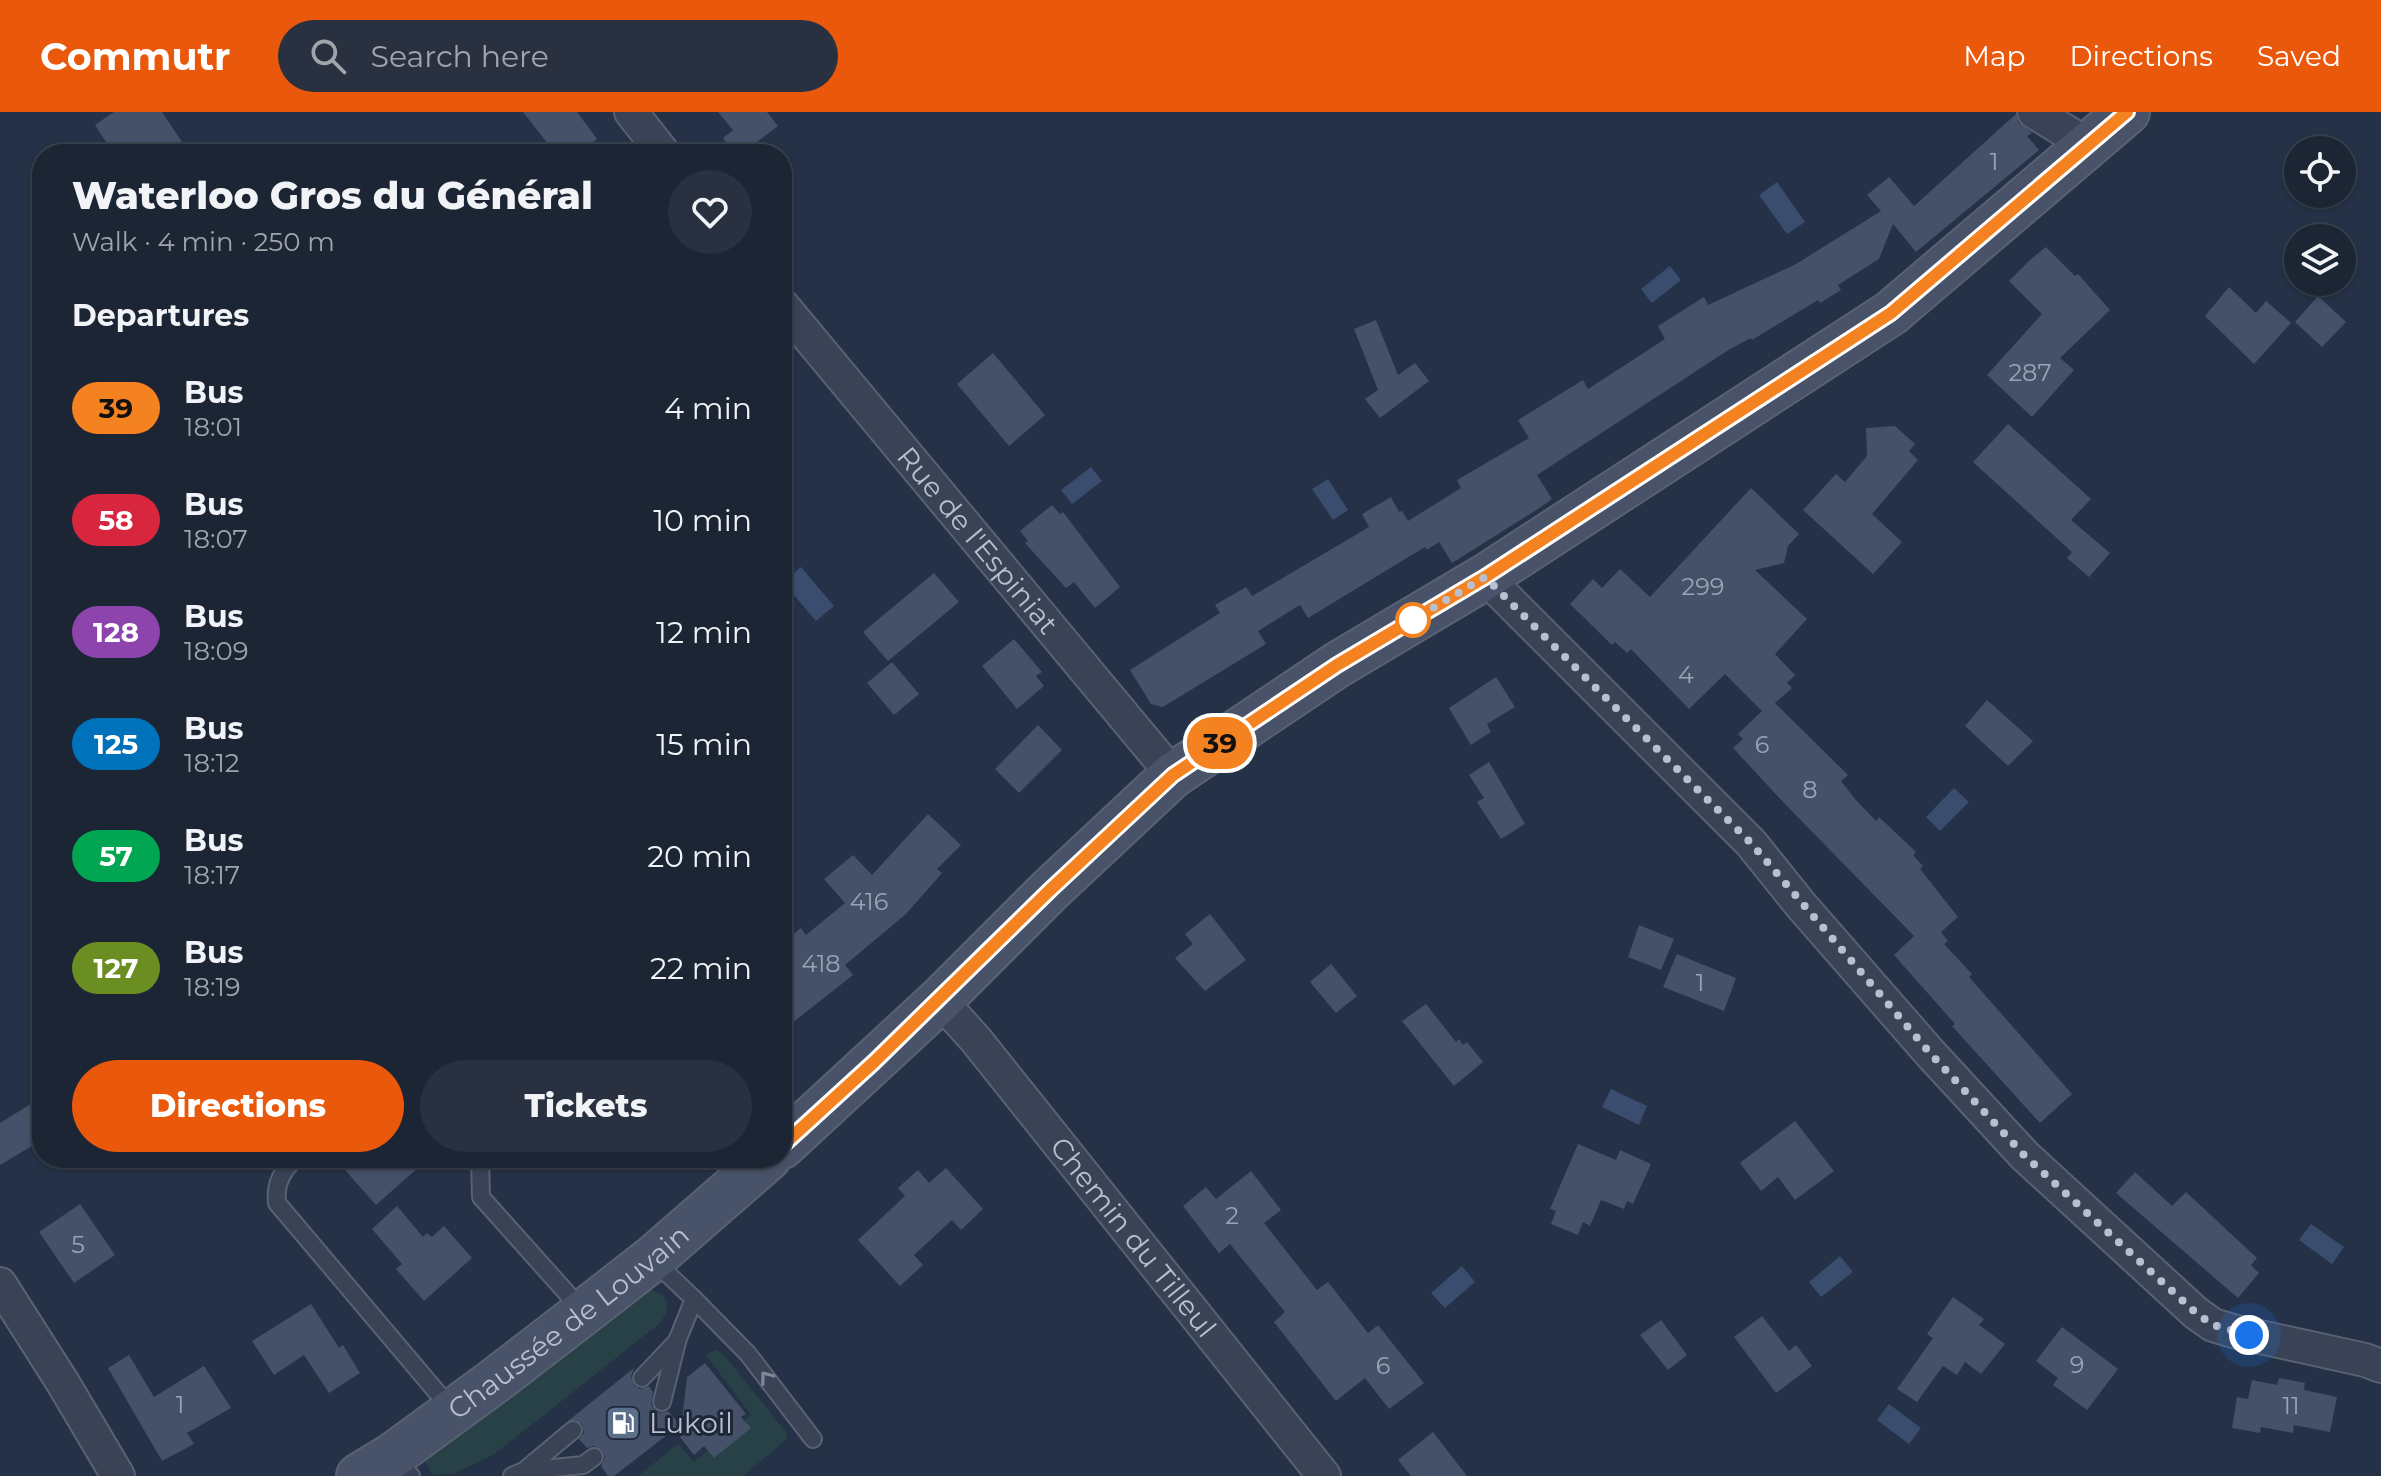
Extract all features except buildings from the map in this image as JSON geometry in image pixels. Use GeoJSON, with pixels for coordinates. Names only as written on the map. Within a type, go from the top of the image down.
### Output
{"type":"FeatureCollection","features":[{"type":"Feature","properties":{"kind":"main road"},"geometry":{"type":"LineString","coordinates":[[792,1137],[940,1000],[1050,890],[1173,775],[1337,665],[1485,577],[1891,313],[2127,112]]}},
{"type":"Feature","properties":{"kind":"main road","name":"Chaussée de Louvain"},"geometry":{"type":"LineString","coordinates":[[387,1469],[453,1411],[652,1259],[757,1168]]}},
{"type":"Feature","properties":{"kind":"street"},"geometry":{"type":"LineString","coordinates":[[631,112],[656,144]]}},
{"type":"Feature","properties":{"kind":"street"},"geometry":{"type":"LineString","coordinates":[[2034,112],[2088,145]]}},
{"type":"Feature","properties":{"kind":"street","name":"Rue de l'Espiniat"},"geometry":{"type":"LineString","coordinates":[[792,317],[1173,775]]}},
{"type":"Feature","properties":{"kind":"street"},"geometry":{"type":"LineString","coordinates":[[1485,577],[1751,843],[1920,1042],[2024,1155],[2196,1313],[2213,1325],[2233,1331],[2381,1366]]}},
{"type":"Feature","properties":{"kind":"street","name":"Chemin du Tilleul"},"geometry":{"type":"LineString","coordinates":[[940,1000],[976,1040],[1324,1476]]}},
{"type":"Feature","properties":{"kind":"street"},"geometry":{"type":"LineString","coordinates":[[0,1284],[118,1476]]}},
{"type":"Feature","properties":{"kind":"lane"},"geometry":{"type":"LineString","coordinates":[[286,1168],[276,1188],[277,1203],[453,1411]]}},
{"type":"Feature","properties":{"kind":"lane"},"geometry":{"type":"LineString","coordinates":[[480,1168],[481,1197],[584,1312]]}},
{"type":"Feature","properties":{"kind":"lane"},"geometry":{"type":"LineString","coordinates":[[652,1259],[748,1354],[813,1439]]}},
{"type":"Feature","properties":{"kind":"lane"},"geometry":{"type":"LineString","coordinates":[[662,1402],[677,1341],[694,1299]]}},
{"type":"Feature","properties":{"kind":"lane"},"geometry":{"type":"LineString","coordinates":[[642,1378],[677,1341]]}},
{"type":"Feature","properties":{"kind":"lane"},"geometry":{"type":"LineString","coordinates":[[518,1474],[573,1430]]}},
{"type":"Feature","properties":{"kind":"lane"},"geometry":{"type":"LineString","coordinates":[[518,1474],[586,1466]]}},
{"type":"Feature","properties":{"kind":"green space"},"geometry":{"type":"Polygon","coordinates":[[[640,1290],[656,1292],[665,1299],[667,1310],[659,1324],[493,1455],[453,1474],[432,1475],[425,1460],[427,1451],[640,1290]]]}},
{"type":"Feature","properties":{"kind":"green space"},"geometry":{"type":"Polygon","coordinates":[[[717,1350],[786,1432],[787,1439],[743,1476],[638,1476],[678,1444],[694,1462],[751,1415],[706,1355],[717,1350]]]}},
{"type":"Feature","properties":{"kind":"water"},"geometry":{"type":"Polygon","coordinates":[[[1777,182],[1805,222],[1787,234],[1759,195],[1777,182]]]}},
{"type":"Feature","properties":{"kind":"water"},"geometry":{"type":"Polygon","coordinates":[[[1670,266],[1681,280],[1652,303],[1641,289],[1670,266]]]}},
{"type":"Feature","properties":{"kind":"water"},"geometry":{"type":"Polygon","coordinates":[[[1091,467],[1102,481],[1072,504],[1061,490],[1091,467]]]}},
{"type":"Feature","properties":{"kind":"water"},"geometry":{"type":"Polygon","coordinates":[[[1328,479],[1348,510],[1333,520],[1312,489],[1328,479]]]}},
{"type":"Feature","properties":{"kind":"water"},"geometry":{"type":"Polygon","coordinates":[[[801,567],[834,606],[816,621],[792,593],[792,574],[801,567]]]}},
{"type":"Feature","properties":{"kind":"water"},"geometry":{"type":"Polygon","coordinates":[[[1954,788],[1969,802],[1940,831],[1926,817],[1954,788]]]}},
{"type":"Feature","properties":{"kind":"water"},"geometry":{"type":"Polygon","coordinates":[[[1611,1089],[1647,1106],[1639,1125],[1602,1107],[1611,1089]]]}},
{"type":"Feature","properties":{"kind":"water"},"geometry":{"type":"Polygon","coordinates":[[[2311,1224],[2344,1247],[2332,1264],[2299,1240],[2311,1224]]]}},
{"type":"Feature","properties":{"kind":"water"},"geometry":{"type":"Polygon","coordinates":[[[1840,1256],[1853,1272],[1821,1297],[1809,1282],[1840,1256]]]}},
{"type":"Feature","properties":{"kind":"water"},"geometry":{"type":"Polygon","coordinates":[[[1462,1266],[1475,1282],[1445,1308],[1431,1293],[1462,1266]]]}},
{"type":"Feature","properties":{"kind":"water"},"geometry":{"type":"Polygon","coordinates":[[[1889,1404],[1921,1428],[1909,1444],[1877,1420],[1889,1404]]]}},
{"type":"Feature","properties":{"kind":"bus line","name":"39"},"geometry":{"type":"LineString","coordinates":[[792,1137],[940,1000],[1050,890],[1173,775],[1337,665],[1485,577],[1891,313],[2127,112]]}},
{"type":"Feature","properties":{"kind":"place","name":"Lukoil"},"geometry":{"type":"Point","coordinates":[623,1423]}},
{"type":"Feature","properties":{"kind":"route"},"geometry":{"type":"LineString","coordinates":[[1413,620],[1485,577],[1751,843],[1930,1053],[2024,1155],[2196,1313],[2213,1325],[2249,1335]]}}]}
